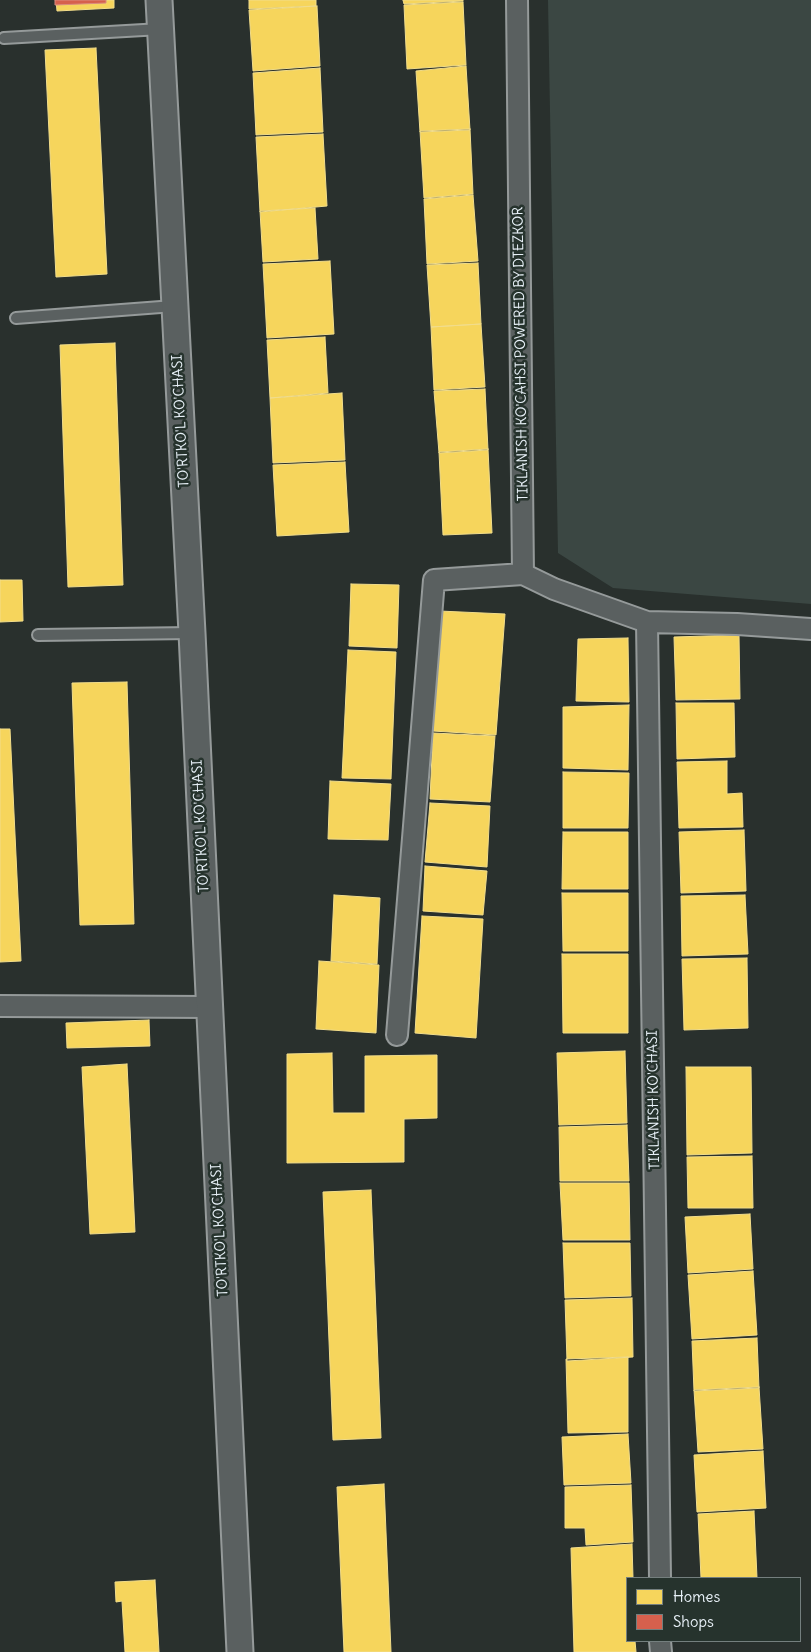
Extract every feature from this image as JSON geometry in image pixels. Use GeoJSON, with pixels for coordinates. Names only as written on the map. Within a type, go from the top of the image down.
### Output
{"type":"FeatureCollection","features":[{"type":"Feature","properties":{"kind":"street","name":"TO'RTKO'L KO'CHASI"},"geometry":{"type":"LineString","coordinates":[[159,0],[192,633],[240,1652]]}},
{"type":"Feature","properties":{"kind":"street","name":"TIKLANISH KO'CAHSI POWERED BY DTEZKOR"},"geometry":{"type":"LineString","coordinates":[[517,0],[522,574]]}},
{"type":"Feature","properties":{"kind":"street"},"geometry":{"type":"LineString","coordinates":[[397,1035],[434,580],[522,574],[554,589],[617,613],[648,622],[736,624],[811,629]]}},
{"type":"Feature","properties":{"kind":"street","name":"TIKLANISH KO'CHASI"},"geometry":{"type":"LineString","coordinates":[[648,622],[660,1577]]}},
{"type":"Feature","properties":{"kind":"street"},"geometry":{"type":"LineString","coordinates":[[0,1006],[209,1007]]}},
{"type":"Feature","properties":{"kind":"lane"},"geometry":{"type":"LineString","coordinates":[[4,38],[161,29]]}},
{"type":"Feature","properties":{"kind":"lane"},"geometry":{"type":"LineString","coordinates":[[16,318],[175,306]]}},
{"type":"Feature","properties":{"kind":"lane"},"geometry":{"type":"LineString","coordinates":[[38,635],[192,633]]}},
{"type":"Feature","properties":{"kind":"shaded area"},"geometry":{"type":"Polygon","coordinates":[[[548,0],[811,0],[811,604],[613,588],[558,553],[548,0]]]}},
{"type":"Feature","properties":{"kind":"building: Homes"},"geometry":{"type":"Polygon","coordinates":[[[56,0],[114,0],[114,8],[57,11],[56,0]]]}},
{"type":"Feature","properties":{"kind":"building: Homes"},"geometry":{"type":"Polygon","coordinates":[[[249,0],[316,0],[316,6],[249,9],[249,0]]]}},
{"type":"Feature","properties":{"kind":"building: Homes"},"geometry":{"type":"Polygon","coordinates":[[[403,0],[463,0],[463,1],[404,4],[403,0]]]}},
{"type":"Feature","properties":{"kind":"building: Homes"},"geometry":{"type":"Polygon","coordinates":[[[463,2],[466,65],[407,69],[404,5],[463,2]]]}},
{"type":"Feature","properties":{"kind":"building: Homes"},"geometry":{"type":"Polygon","coordinates":[[[317,6],[320,66],[253,71],[249,10],[317,6]]]}},
{"type":"Feature","properties":{"kind":"building: Homes"},"geometry":{"type":"Polygon","coordinates":[[[96,48],[107,274],[56,277],[45,50],[96,48]]]}},
{"type":"Feature","properties":{"kind":"building: Homes"},"geometry":{"type":"Polygon","coordinates":[[[466,66],[470,130],[420,132],[416,71],[466,66]]]}},
{"type":"Feature","properties":{"kind":"building: Homes"},"geometry":{"type":"Polygon","coordinates":[[[320,68],[323,132],[256,135],[253,73],[320,68]]]}},
{"type":"Feature","properties":{"kind":"building: Homes"},"geometry":{"type":"Polygon","coordinates":[[[470,129],[473,194],[424,198],[420,131],[470,129]]]}},
{"type":"Feature","properties":{"kind":"building: Homes"},"geometry":{"type":"Polygon","coordinates":[[[323,134],[327,206],[260,212],[256,137],[323,134]]]}},
{"type":"Feature","properties":{"kind":"building: Homes"},"geometry":{"type":"Polygon","coordinates":[[[473,195],[478,261],[427,264],[424,199],[473,195]]]}},
{"type":"Feature","properties":{"kind":"building: Homes"},"geometry":{"type":"Polygon","coordinates":[[[315,208],[318,259],[263,262],[260,211],[315,208]]]}},
{"type":"Feature","properties":{"kind":"building: Homes"},"geometry":{"type":"Polygon","coordinates":[[[330,261],[334,334],[267,338],[263,264],[330,261]]]}},
{"type":"Feature","properties":{"kind":"building: Homes"},"geometry":{"type":"Polygon","coordinates":[[[478,263],[481,324],[431,327],[427,265],[478,263]]]}},
{"type":"Feature","properties":{"kind":"building: Homes"},"geometry":{"type":"Polygon","coordinates":[[[481,324],[485,387],[434,390],[431,327],[481,324]]]}},
{"type":"Feature","properties":{"kind":"building: Homes"},"geometry":{"type":"Polygon","coordinates":[[[325,337],[328,393],[270,398],[267,340],[325,337]]]}},
{"type":"Feature","properties":{"kind":"building: Homes"},"geometry":{"type":"Polygon","coordinates":[[[115,343],[123,585],[68,587],[60,345],[115,343]]]}},
{"type":"Feature","properties":{"kind":"building: Homes"},"geometry":{"type":"Polygon","coordinates":[[[485,389],[488,450],[439,453],[434,391],[485,389]]]}},
{"type":"Feature","properties":{"kind":"building: Homes"},"geometry":{"type":"Polygon","coordinates":[[[342,393],[345,460],[273,463],[270,398],[342,393]]]}},
{"type":"Feature","properties":{"kind":"building: Homes"},"geometry":{"type":"Polygon","coordinates":[[[488,449],[492,533],[443,535],[439,452],[488,449]]]}},
{"type":"Feature","properties":{"kind":"building: Homes"},"geometry":{"type":"Polygon","coordinates":[[[345,462],[349,532],[277,536],[273,465],[345,462]]]}},
{"type":"Feature","properties":{"kind":"building: Homes"},"geometry":{"type":"Polygon","coordinates":[[[0,580],[22,580],[23,621],[0,622],[0,580]]]}},
{"type":"Feature","properties":{"kind":"building: Homes"},"geometry":{"type":"Polygon","coordinates":[[[351,584],[399,585],[397,648],[349,646],[351,584]]]}},
{"type":"Feature","properties":{"kind":"building: Homes"},"geometry":{"type":"Polygon","coordinates":[[[439,611],[505,614],[496,735],[433,731],[439,611]]]}},
{"type":"Feature","properties":{"kind":"building: Homes"},"geometry":{"type":"Polygon","coordinates":[[[739,635],[740,699],[676,700],[674,637],[739,635]]]}},
{"type":"Feature","properties":{"kind":"building: Homes"},"geometry":{"type":"Polygon","coordinates":[[[628,638],[629,702],[576,701],[578,639],[628,638]]]}},
{"type":"Feature","properties":{"kind":"building: Homes"},"geometry":{"type":"Polygon","coordinates":[[[348,650],[396,652],[391,779],[342,778],[348,650]]]}},
{"type":"Feature","properties":{"kind":"building: Homes"},"geometry":{"type":"Polygon","coordinates":[[[127,682],[134,924],[80,925],[72,683],[127,682]]]}},
{"type":"Feature","properties":{"kind":"building: Homes"},"geometry":{"type":"Polygon","coordinates":[[[676,703],[734,703],[735,757],[677,759],[676,703]]]}},
{"type":"Feature","properties":{"kind":"building: Homes"},"geometry":{"type":"Polygon","coordinates":[[[629,705],[628,770],[563,768],[563,707],[629,705]]]}},
{"type":"Feature","properties":{"kind":"building: Homes"},"geometry":{"type":"Polygon","coordinates":[[[0,729],[10,729],[21,961],[0,962],[0,729]]]}},
{"type":"Feature","properties":{"kind":"building: Homes"},"geometry":{"type":"Polygon","coordinates":[[[433,733],[495,736],[490,802],[430,799],[433,733]]]}},
{"type":"Feature","properties":{"kind":"building: Homes"},"geometry":{"type":"Polygon","coordinates":[[[727,761],[727,794],[742,793],[743,827],[679,828],[677,762],[727,761]]]}},
{"type":"Feature","properties":{"kind":"building: Homes"},"geometry":{"type":"Polygon","coordinates":[[[563,772],[629,773],[628,828],[563,828],[563,772]]]}},
{"type":"Feature","properties":{"kind":"building: Homes"},"geometry":{"type":"Polygon","coordinates":[[[330,781],[391,784],[388,840],[328,839],[330,781]]]}},
{"type":"Feature","properties":{"kind":"building: Homes"},"geometry":{"type":"Polygon","coordinates":[[[430,803],[490,806],[487,867],[425,862],[430,803]]]}},
{"type":"Feature","properties":{"kind":"building: Homes"},"geometry":{"type":"Polygon","coordinates":[[[744,830],[746,891],[681,893],[679,832],[744,830]]]}},
{"type":"Feature","properties":{"kind":"building: Homes"},"geometry":{"type":"Polygon","coordinates":[[[563,832],[628,832],[628,889],[562,889],[563,832]]]}},
{"type":"Feature","properties":{"kind":"building: Homes"},"geometry":{"type":"Polygon","coordinates":[[[425,866],[487,871],[483,915],[423,911],[425,866]]]}},
{"type":"Feature","properties":{"kind":"building: Homes"},"geometry":{"type":"Polygon","coordinates":[[[562,893],[628,893],[628,951],[563,951],[562,893]]]}},
{"type":"Feature","properties":{"kind":"building: Homes"},"geometry":{"type":"Polygon","coordinates":[[[334,895],[380,898],[377,964],[331,961],[334,895]]]}},
{"type":"Feature","properties":{"kind":"building: Homes"},"geometry":{"type":"Polygon","coordinates":[[[745,895],[748,954],[682,956],[681,896],[745,895]]]}},
{"type":"Feature","properties":{"kind":"building: Homes"},"geometry":{"type":"Polygon","coordinates":[[[422,916],[483,919],[476,1038],[415,1033],[422,916]]]}},
{"type":"Feature","properties":{"kind":"building: Homes"},"geometry":{"type":"Polygon","coordinates":[[[562,954],[628,954],[628,1033],[563,1033],[562,954]]]}},
{"type":"Feature","properties":{"kind":"building: Homes"},"geometry":{"type":"Polygon","coordinates":[[[747,958],[748,1028],[684,1030],[682,959],[747,958]]]}},
{"type":"Feature","properties":{"kind":"building: Homes"},"geometry":{"type":"Polygon","coordinates":[[[319,961],[379,965],[376,1033],[316,1029],[319,961]]]}},
{"type":"Feature","properties":{"kind":"building: Homes"},"geometry":{"type":"Polygon","coordinates":[[[149,1020],[150,1046],[67,1048],[66,1023],[149,1020]]]}},
{"type":"Feature","properties":{"kind":"building: Homes"},"geometry":{"type":"Polygon","coordinates":[[[625,1051],[627,1123],[559,1125],[557,1053],[625,1051]]]}},
{"type":"Feature","properties":{"kind":"building: Homes"},"geometry":{"type":"Polygon","coordinates":[[[332,1053],[333,1113],[365,1113],[365,1056],[437,1055],[437,1118],[404,1119],[404,1162],[287,1163],[287,1054],[332,1053]]]}},
{"type":"Feature","properties":{"kind":"building: Homes"},"geometry":{"type":"Polygon","coordinates":[[[127,1064],[135,1232],[90,1234],[82,1067],[127,1064]]]}},
{"type":"Feature","properties":{"kind":"building: Homes"},"geometry":{"type":"Polygon","coordinates":[[[686,1067],[751,1067],[752,1153],[687,1155],[686,1067]]]}},
{"type":"Feature","properties":{"kind":"building: Homes"},"geometry":{"type":"Polygon","coordinates":[[[627,1125],[629,1181],[560,1181],[559,1127],[627,1125]]]}},
{"type":"Feature","properties":{"kind":"building: Homes"},"geometry":{"type":"Polygon","coordinates":[[[752,1156],[753,1208],[688,1208],[687,1157],[752,1156]]]}},
{"type":"Feature","properties":{"kind":"building: Homes"},"geometry":{"type":"Polygon","coordinates":[[[560,1183],[629,1183],[630,1240],[563,1240],[560,1183]]]}},
{"type":"Feature","properties":{"kind":"building: Homes"},"geometry":{"type":"Polygon","coordinates":[[[371,1190],[381,1438],[333,1440],[323,1192],[371,1190]]]}},
{"type":"Feature","properties":{"kind":"building: Homes"},"geometry":{"type":"Polygon","coordinates":[[[750,1214],[753,1269],[688,1273],[685,1217],[750,1214]]]}},
{"type":"Feature","properties":{"kind":"building: Homes"},"geometry":{"type":"Polygon","coordinates":[[[563,1243],[630,1243],[631,1296],[565,1298],[563,1243]]]}},
{"type":"Feature","properties":{"kind":"building: Homes"},"geometry":{"type":"Polygon","coordinates":[[[753,1271],[757,1335],[692,1339],[688,1275],[753,1271]]]}},
{"type":"Feature","properties":{"kind":"building: Homes"},"geometry":{"type":"Polygon","coordinates":[[[632,1298],[633,1357],[567,1361],[565,1300],[632,1298]]]}},
{"type":"Feature","properties":{"kind":"building: Homes"},"geometry":{"type":"Polygon","coordinates":[[[757,1338],[759,1388],[694,1391],[692,1341],[757,1338]]]}},
{"type":"Feature","properties":{"kind":"building: Homes"},"geometry":{"type":"Polygon","coordinates":[[[628,1357],[628,1432],[568,1433],[566,1359],[628,1357]]]}},
{"type":"Feature","properties":{"kind":"building: Homes"},"geometry":{"type":"Polygon","coordinates":[[[759,1387],[763,1449],[698,1452],[694,1390],[759,1387]]]}},
{"type":"Feature","properties":{"kind":"building: Homes"},"geometry":{"type":"Polygon","coordinates":[[[628,1434],[631,1483],[564,1485],[562,1437],[628,1434]]]}},
{"type":"Feature","properties":{"kind":"building: Homes"},"geometry":{"type":"Polygon","coordinates":[[[763,1451],[766,1508],[697,1512],[694,1455],[763,1451]]]}},
{"type":"Feature","properties":{"kind":"building: Homes"},"geometry":{"type":"Polygon","coordinates":[[[384,1484],[391,1652],[344,1652],[337,1487],[384,1484]]]}},
{"type":"Feature","properties":{"kind":"building: Homes"},"geometry":{"type":"Polygon","coordinates":[[[631,1485],[633,1542],[586,1545],[585,1528],[565,1528],[565,1487],[631,1485]]]}},
{"type":"Feature","properties":{"kind":"building: Homes"},"geometry":{"type":"Polygon","coordinates":[[[754,1511],[757,1577],[701,1577],[698,1514],[754,1511]]]}},
{"type":"Feature","properties":{"kind":"building: Homes"},"geometry":{"type":"Polygon","coordinates":[[[632,1544],[633,1577],[626,1577],[626,1642],[635,1642],[636,1652],[574,1652],[571,1548],[632,1544]]]}},
{"type":"Feature","properties":{"kind":"building: Homes"},"geometry":{"type":"Polygon","coordinates":[[[155,1580],[159,1652],[125,1652],[122,1601],[116,1602],[115,1582],[155,1580]]]}},
{"type":"Feature","properties":{"kind":"building: Shops"},"geometry":{"type":"Polygon","coordinates":[[[55,0],[106,0],[106,3],[55,5],[55,0]]]}}]}
